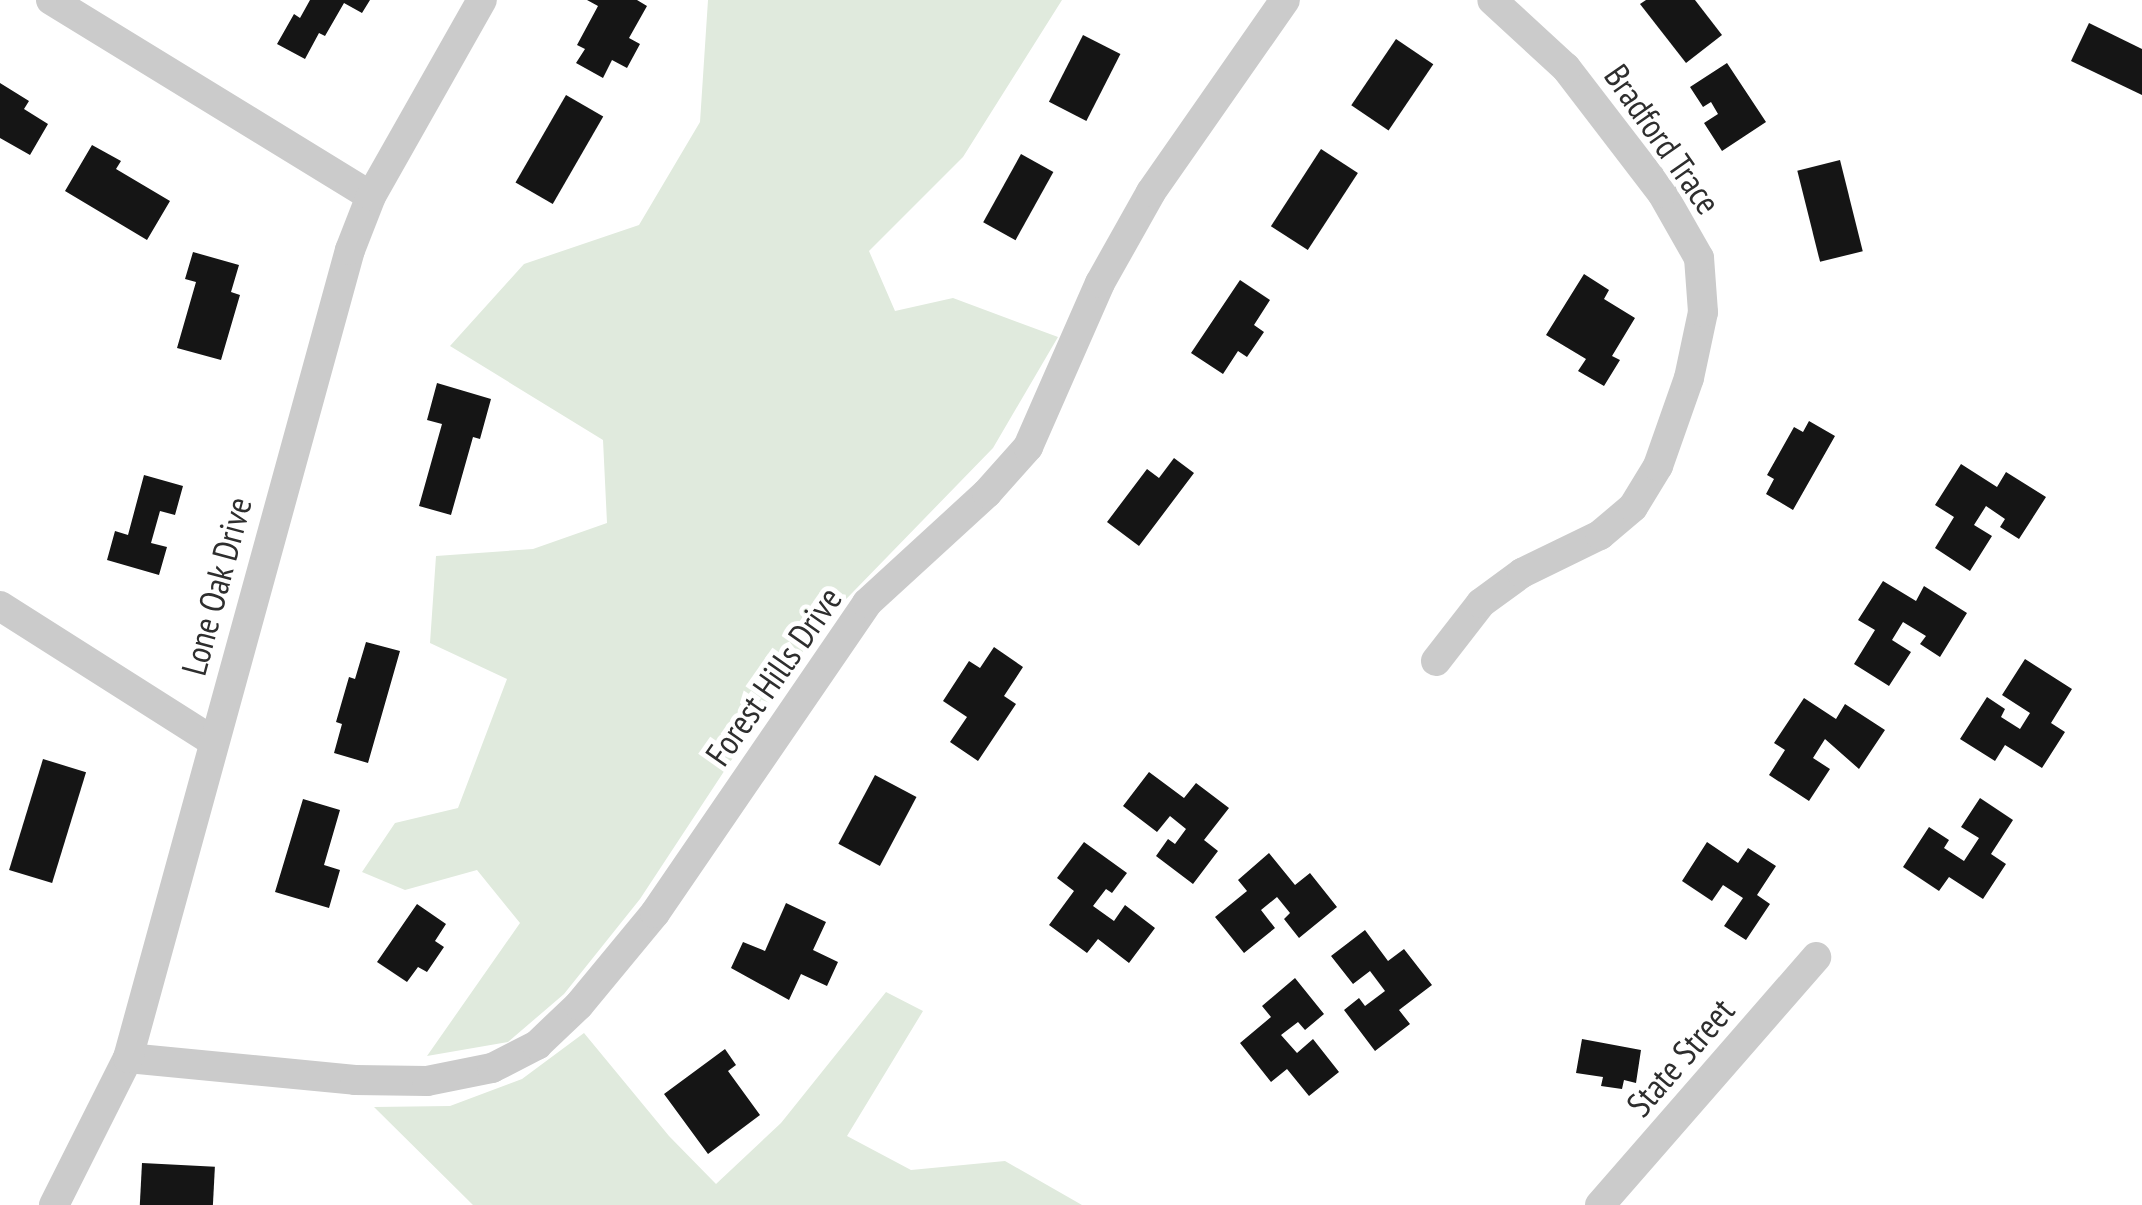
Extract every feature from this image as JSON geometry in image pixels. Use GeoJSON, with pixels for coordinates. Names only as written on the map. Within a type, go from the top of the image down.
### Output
{"type":"FeatureCollection","features":[{"type":"Feature","properties":{"kind":"street"},"geometry":{"type":"LineString","coordinates":[[52,0],[371,196]]}},
{"type":"Feature","properties":{"kind":"street","name":"Lone Oak Drive"},"geometry":{"type":"LineString","coordinates":[[54,1205],[128,1058],[331,308],[371,196],[482,0]]}},
{"type":"Feature","properties":{"kind":"street","name":"Forest Hills Drive"},"geometry":{"type":"LineString","coordinates":[[128,1058],[355,1080],[427,1081],[492,1068],[537,1045],[579,1005],[655,913],[867,603],[988,493],[1028,447],[1100,283],[1151,192],[1285,0]]}},
{"type":"Feature","properties":{"kind":"street","name":"Bradford Trace"},"geometry":{"type":"LineString","coordinates":[[1436,662],[1481,604],[1522,573],[1600,536],[1633,506],[1658,466],[1689,378],[1703,312],[1699,258],[1662,194],[1566,68],[1492,0]]}},
{"type":"Feature","properties":{"kind":"street"},"geometry":{"type":"LineString","coordinates":[[0,606],[213,742]]}},
{"type":"Feature","properties":{"kind":"street","name":"State Street"},"geometry":{"type":"LineString","coordinates":[[1600,1205],[1816,958]]}},
{"type":"Feature","properties":{"kind":"shaded area"},"geometry":{"type":"Polygon","coordinates":[[[708,0],[1062,0],[963,157],[869,251],[895,311],[953,298],[1058,337],[993,448],[819,627],[640,899],[564,994],[508,1042],[427,1056],[520,923],[477,870],[405,890],[362,872],[395,823],[458,808],[507,679],[430,643],[436,556],[533,549],[607,523],[603,440],[450,346],[524,264],[639,225],[700,122],[708,0]]]}},
{"type":"Feature","properties":{"kind":"shaded area"},"geometry":{"type":"Polygon","coordinates":[[[886,992],[923,1011],[847,1136],[911,1170],[1005,1161],[1082,1205],[473,1205],[374,1107],[450,1106],[522,1079],[584,1033],[669,1136],[716,1184],[781,1123],[886,992]]]}},
{"type":"Feature","properties":{"kind":"building"},"geometry":{"type":"Polygon","coordinates":[[[310,0],[370,0],[362,13],[344,3],[325,36],[319,33],[305,59],[277,44],[294,14],[300,18],[310,0]]]}},
{"type":"Feature","properties":{"kind":"building"},"geometry":{"type":"Polygon","coordinates":[[[587,0],[637,0],[647,6],[629,38],[640,44],[627,68],[612,60],[603,78],[576,63],[585,49],[577,45],[598,6],[587,0]]]}},
{"type":"Feature","properties":{"kind":"building"},"geometry":{"type":"Polygon","coordinates":[[[1646,0],[1695,0],[1722,35],[1686,63],[1640,4],[1646,0]]]}},
{"type":"Feature","properties":{"kind":"building"},"geometry":{"type":"Polygon","coordinates":[[[2089,23],[2142,49],[2142,95],[2071,61],[2089,23]]]}},
{"type":"Feature","properties":{"kind":"building"},"geometry":{"type":"Polygon","coordinates":[[[1083,35],[1120,54],[1086,121],[1049,102],[1083,35]]]}},
{"type":"Feature","properties":{"kind":"building"},"geometry":{"type":"Polygon","coordinates":[[[1396,39],[1433,64],[1389,130],[1351,105],[1396,39]]]}},
{"type":"Feature","properties":{"kind":"building"},"geometry":{"type":"Polygon","coordinates":[[[1727,63],[1766,122],[1722,151],[1704,123],[1718,114],[1711,102],[1703,107],[1690,87],[1727,63]]]}},
{"type":"Feature","properties":{"kind":"building"},"geometry":{"type":"Polygon","coordinates":[[[0,83],[29,101],[24,109],[48,124],[30,155],[0,138],[0,83]]]}},
{"type":"Feature","properties":{"kind":"building"},"geometry":{"type":"Polygon","coordinates":[[[566,95],[603,116],[553,204],[516,182],[566,95]]]}},
{"type":"Feature","properties":{"kind":"building"},"geometry":{"type":"Polygon","coordinates":[[[92,145],[121,161],[116,169],[170,201],[147,240],[65,191],[92,145]]]}},
{"type":"Feature","properties":{"kind":"building"},"geometry":{"type":"Polygon","coordinates":[[[1321,149],[1358,173],[1308,250],[1271,226],[1321,149]]]}},
{"type":"Feature","properties":{"kind":"building"},"geometry":{"type":"Polygon","coordinates":[[[1021,154],[1053,172],[1016,240],[983,222],[1021,154]]]}},
{"type":"Feature","properties":{"kind":"building"},"geometry":{"type":"Polygon","coordinates":[[[1840,160],[1863,251],[1820,262],[1797,171],[1840,160]]]}},
{"type":"Feature","properties":{"kind":"building"},"geometry":{"type":"Polygon","coordinates":[[[193,252],[239,265],[231,292],[240,295],[221,360],[177,348],[196,282],[185,279],[193,252]]]}},
{"type":"Feature","properties":{"kind":"building"},"geometry":{"type":"Polygon","coordinates":[[[1584,274],[1609,290],[1604,299],[1635,318],[1612,356],[1620,360],[1604,386],[1578,371],[1586,359],[1546,335],[1584,274]]]}},
{"type":"Feature","properties":{"kind":"building"},"geometry":{"type":"Polygon","coordinates":[[[1240,280],[1270,300],[1254,325],[1264,332],[1247,357],[1238,351],[1223,374],[1191,353],[1240,280]]]}},
{"type":"Feature","properties":{"kind":"building"},"geometry":{"type":"Polygon","coordinates":[[[437,383],[491,399],[480,439],[473,437],[451,515],[419,506],[442,424],[427,420],[437,383]]]}},
{"type":"Feature","properties":{"kind":"building"},"geometry":{"type":"Polygon","coordinates":[[[1809,421],[1835,436],[1793,510],[1766,494],[1774,479],[1767,475],[1794,427],[1803,432],[1809,421]]]}},
{"type":"Feature","properties":{"kind":"building"},"geometry":{"type":"Polygon","coordinates":[[[1174,458],[1194,473],[1139,546],[1107,522],[1147,469],[1159,478],[1174,458]]]}},
{"type":"Feature","properties":{"kind":"building"},"geometry":{"type":"Polygon","coordinates":[[[1961,464],[1997,487],[2006,472],[2046,497],[2019,539],[2000,527],[2005,519],[1986,506],[1974,525],[1992,536],[1970,571],[1935,548],[1954,517],[1935,505],[1961,464]]]}},
{"type":"Feature","properties":{"kind":"building"},"geometry":{"type":"Polygon","coordinates":[[[144,475],[183,486],[175,515],[160,511],[151,543],[167,547],[159,575],[107,560],[115,531],[128,535],[144,475]]]}},
{"type":"Feature","properties":{"kind":"building"},"geometry":{"type":"Polygon","coordinates":[[[1883,581],[1916,601],[1924,586],[1967,613],[1940,657],[1920,644],[1926,636],[1903,622],[1892,640],[1911,652],[1889,686],[1854,664],[1875,630],[1858,620],[1883,581]]]}},
{"type":"Feature","properties":{"kind":"building"},"geometry":{"type":"Polygon","coordinates":[[[366,642],[400,651],[368,763],[334,753],[342,724],[336,722],[349,677],[355,679],[366,642]]]}},
{"type":"Feature","properties":{"kind":"building"},"geometry":{"type":"Polygon","coordinates":[[[994,647],[1023,667],[1004,696],[1016,704],[978,761],[950,742],[967,717],[943,701],[969,661],[980,668],[994,647]]]}},
{"type":"Feature","properties":{"kind":"building"},"geometry":{"type":"Polygon","coordinates":[[[2025,659],[2072,689],[2051,723],[2065,732],[2042,768],[2005,745],[1995,761],[1960,739],[1987,697],[2005,709],[2001,717],[2020,729],[2030,713],[2002,695],[2025,659]]]}},
{"type":"Feature","properties":{"kind":"building"},"geometry":{"type":"Polygon","coordinates":[[[1804,698],[1836,719],[1845,704],[1885,730],[1859,769],[1825,739],[1813,758],[1830,769],[1809,801],[1769,775],[1785,750],[1774,743],[1804,698]]]}},
{"type":"Feature","properties":{"kind":"building"},"geometry":{"type":"Polygon","coordinates":[[[43,759],[86,772],[52,883],[9,870],[43,759]]]}},
{"type":"Feature","properties":{"kind":"building"},"geometry":{"type":"Polygon","coordinates":[[[1149,772],[1184,798],[1196,783],[1229,808],[1204,840],[1218,851],[1193,884],[1156,856],[1168,839],[1175,844],[1186,829],[1170,816],[1157,832],[1123,806],[1149,772]]]}},
{"type":"Feature","properties":{"kind":"building"},"geometry":{"type":"Polygon","coordinates":[[[875,775],[916,797],[880,866],[838,844],[875,775]]]}},
{"type":"Feature","properties":{"kind":"building"},"geometry":{"type":"Polygon","coordinates":[[[1980,798],[2013,820],[1991,854],[2006,864],[1983,899],[1949,877],[1939,891],[1903,867],[1929,827],[1949,840],[1944,848],[1964,861],[1979,838],[1961,827],[1980,798]]]}},
{"type":"Feature","properties":{"kind":"building"},"geometry":{"type":"Polygon","coordinates":[[[303,799],[340,810],[324,865],[340,870],[329,908],[275,892],[303,799]]]}},
{"type":"Feature","properties":{"kind":"building"},"geometry":{"type":"Polygon","coordinates":[[[1084,842],[1127,873],[1112,893],[1106,889],[1093,906],[1114,921],[1125,905],[1155,928],[1129,963],[1098,939],[1087,953],[1049,925],[1074,891],[1057,878],[1084,842]]]}},
{"type":"Feature","properties":{"kind":"building"},"geometry":{"type":"Polygon","coordinates":[[[1707,842],[1738,863],[1748,848],[1776,866],[1757,895],[1770,904],[1746,940],[1724,926],[1743,898],[1723,885],[1712,901],[1682,881],[1707,842]]]}},
{"type":"Feature","properties":{"kind":"building"},"geometry":{"type":"Polygon","coordinates":[[[1269,853],[1295,885],[1310,873],[1337,907],[1299,938],[1284,919],[1290,913],[1277,897],[1261,910],[1275,928],[1244,953],[1215,917],[1247,891],[1238,880],[1269,853]]]}},
{"type":"Feature","properties":{"kind":"building"},"geometry":{"type":"Polygon","coordinates":[[[786,903],[826,922],[813,950],[838,962],[827,986],[801,974],[789,1000],[731,968],[743,942],[765,951],[786,903]]]}},
{"type":"Feature","properties":{"kind":"building"},"geometry":{"type":"Polygon","coordinates":[[[417,904],[446,924],[435,941],[444,947],[427,972],[418,967],[407,982],[377,962],[417,904]]]}},
{"type":"Feature","properties":{"kind":"building"},"geometry":{"type":"Polygon","coordinates":[[[1365,930],[1388,961],[1404,949],[1432,985],[1399,1010],[1410,1024],[1375,1051],[1344,1010],[1359,998],[1365,1006],[1385,991],[1370,971],[1353,984],[1331,956],[1365,930]]]}},
{"type":"Feature","properties":{"kind":"building"},"geometry":{"type":"Polygon","coordinates":[[[1295,978],[1324,1014],[1305,1030],[1298,1022],[1281,1035],[1297,1053],[1313,1039],[1339,1072],[1309,1096],[1287,1069],[1271,1082],[1240,1043],[1271,1017],[1262,1006],[1295,978]]]}},
{"type":"Feature","properties":{"kind":"building"},"geometry":{"type":"Polygon","coordinates":[[[1582,1039],[1641,1050],[1636,1083],[1624,1080],[1622,1089],[1601,1086],[1603,1077],[1576,1073],[1582,1039]]]}},
{"type":"Feature","properties":{"kind":"building"},"geometry":{"type":"Polygon","coordinates":[[[725,1049],[736,1065],[728,1071],[760,1115],[708,1154],[664,1094],[725,1049]]]}},
{"type":"Feature","properties":{"kind":"building"},"geometry":{"type":"Polygon","coordinates":[[[142,1163],[215,1167],[213,1205],[140,1205],[142,1163]]]}}]}
